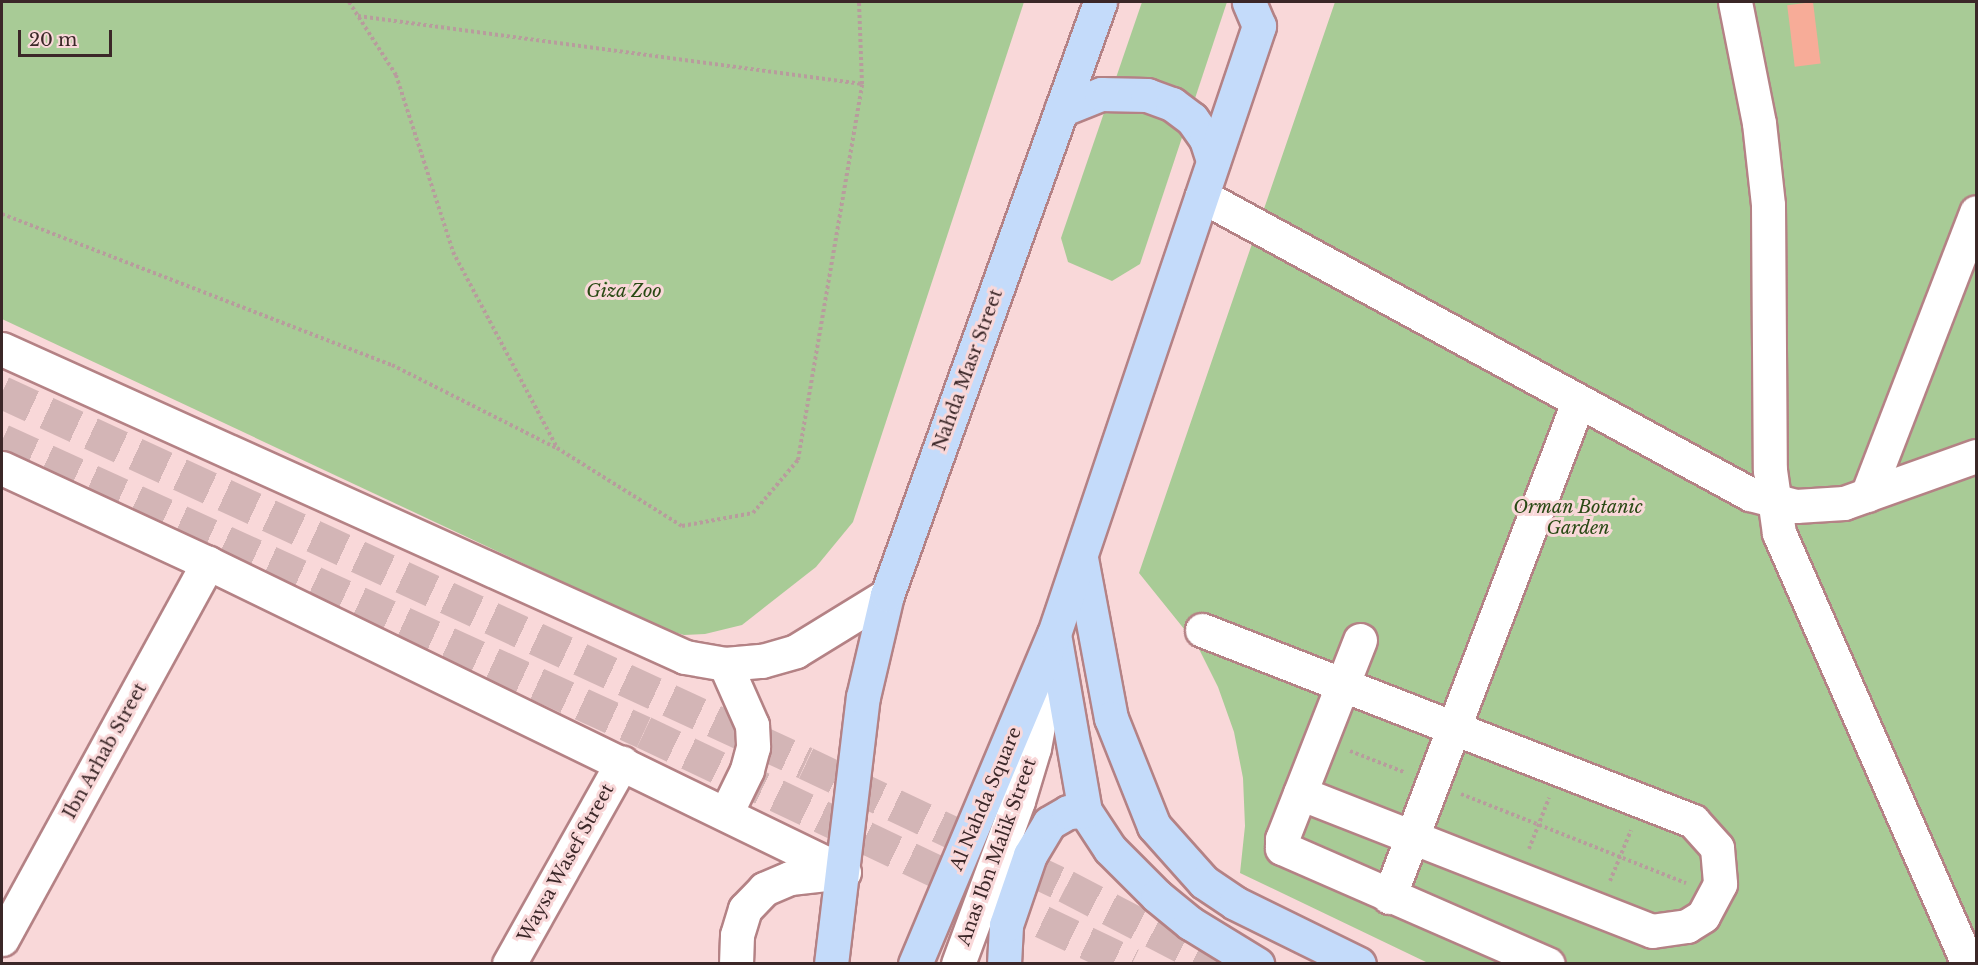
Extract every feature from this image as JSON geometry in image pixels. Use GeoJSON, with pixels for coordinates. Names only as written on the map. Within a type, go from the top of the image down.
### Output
{"type":"FeatureCollection","features":[{"type":"Feature","properties":{"kind":"main road","name":"Nahda Masr Street"},"geometry":{"type":"LineString","coordinates":[[844,872],[856,744],[887,595],[1100,2]]}},
{"type":"Feature","properties":{"kind":"main road"},"geometry":{"type":"LineString","coordinates":[[1249,2],[1259,26],[1054,634],[1085,811],[1110,849],[1157,896],[1190,923],[1257,963]]}},
{"type":"Feature","properties":{"kind":"main road"},"geometry":{"type":"LineString","coordinates":[[1061,110],[1101,94],[1147,95],[1172,104],[1192,119],[1206,139],[1214,161]]}},
{"type":"Feature","properties":{"kind":"main road"},"geometry":{"type":"LineString","coordinates":[[1081,556],[1111,718],[1154,826],[1204,882],[1235,903],[1359,963]]}},
{"type":"Feature","properties":{"kind":"main road","name":"Al Nahda Square"},"geometry":{"type":"LineString","coordinates":[[915,963],[1054,634]]}},
{"type":"Feature","properties":{"kind":"main road"},"geometry":{"type":"LineString","coordinates":[[1004,963],[1006,925],[1030,855],[1049,823],[1068,812],[1085,811]]}},
{"type":"Feature","properties":{"kind":"main road"},"geometry":{"type":"LineString","coordinates":[[831,963],[844,872]]}},
{"type":"Feature","properties":{"kind":"street"},"geometry":{"type":"LineString","coordinates":[[1735,2],[1759,123],[1768,205],[1773,502],[1790,562],[1968,963]]}},
{"type":"Feature","properties":{"kind":"street"},"geometry":{"type":"LineString","coordinates":[[1202,196],[1730,484],[1773,502],[1821,506],[1867,495],[1977,456]]}},
{"type":"Feature","properties":{"kind":"street"},"geometry":{"type":"LineString","coordinates":[[1867,495],[1977,212]]}},
{"type":"Feature","properties":{"kind":"street"},"geometry":{"type":"LineString","coordinates":[[2,349],[685,657],[725,664],[762,661],[796,651],[887,595]]}},
{"type":"Feature","properties":{"kind":"street"},"geometry":{"type":"LineString","coordinates":[[1389,897],[1578,402]]}},
{"type":"Feature","properties":{"kind":"street"},"geometry":{"type":"LineString","coordinates":[[2,468],[208,563],[844,872]]}},
{"type":"Feature","properties":{"kind":"street","name":"Ibn Arhab Street"},"geometry":{"type":"LineString","coordinates":[[2,939],[208,563]]}},
{"type":"Feature","properties":{"kind":"street"},"geometry":{"type":"LineString","coordinates":[[1202,630],[1694,821],[1707,833],[1721,866],[1717,893],[1702,916],[1687,926],[1670,932],[1652,931],[1300,793]]}},
{"type":"Feature","properties":{"kind":"street","name":"Anas Ibn Malik Street"},"geometry":{"type":"LineString","coordinates":[[958,963],[1034,748],[1054,634]]}},
{"type":"Feature","properties":{"kind":"street"},"geometry":{"type":"LineString","coordinates":[[1360,640],[1282,839],[1284,852],[1548,963]]}},
{"type":"Feature","properties":{"kind":"street"},"geometry":{"type":"LineString","coordinates":[[725,664],[752,725],[753,747],[747,770],[726,813]]}},
{"type":"Feature","properties":{"kind":"street","name":"Waysa Wasef Street"},"geometry":{"type":"LineString","coordinates":[[509,963],[622,763]]}},
{"type":"Feature","properties":{"kind":"street"},"geometry":{"type":"LineString","coordinates":[[736,963],[737,935],[745,909],[764,889],[790,878],[844,872]]}},
{"type":"Feature","properties":{"kind":"path"},"geometry":{"type":"LineString","coordinates":[[349,2],[396,75],[453,252],[557,448]]}},
{"type":"Feature","properties":{"kind":"path"},"geometry":{"type":"LineString","coordinates":[[2,214],[392,365],[557,448],[682,526],[753,513],[798,460],[862,84],[859,2]]}},
{"type":"Feature","properties":{"kind":"path"},"geometry":{"type":"LineString","coordinates":[[358,16],[862,84]]}},
{"type":"Feature","properties":{"kind":"path"},"geometry":{"type":"LineString","coordinates":[[1321,739],[1692,885]]}},
{"type":"Feature","properties":{"kind":"path"},"geometry":{"type":"LineString","coordinates":[[1599,910],[1642,801]]}},
{"type":"Feature","properties":{"kind":"green space","name":"Giza Zoo"},"geometry":{"type":"Polygon","coordinates":[[[2,2],[1024,2],[853,522],[816,567],[742,625],[705,634],[684,635],[661,628],[2,319],[2,2]]]}},
{"type":"Feature","properties":{"kind":"green space"},"geometry":{"type":"Polygon","coordinates":[[[1142,2],[1227,2],[1140,264],[1112,281],[1068,262],[1061,238],[1142,2]]]}},
{"type":"Feature","properties":{"kind":"green space","name":"Orman Botanic Garden"},"geometry":{"type":"Polygon","coordinates":[[[1335,2],[1976,2],[1976,963],[1428,963],[1240,873],[1245,826],[1243,778],[1234,732],[1218,687],[1197,645],[1139,573],[1335,2]]]}},
{"type":"Feature","properties":{"kind":"building"},"geometry":{"type":"Polygon","coordinates":[[[1813,2],[1821,64],[1795,67],[1787,5],[1813,2]]]}},
{"type":"Feature","properties":{"kind":"tunnel"},"geometry":{"type":"LineString","coordinates":[[2,392],[806,763],[1066,886],[1216,964]]}},
{"type":"Feature","properties":{"kind":"tunnel"},"geometry":{"type":"LineString","coordinates":[[2,440],[644,732],[1132,964]]}}]}
